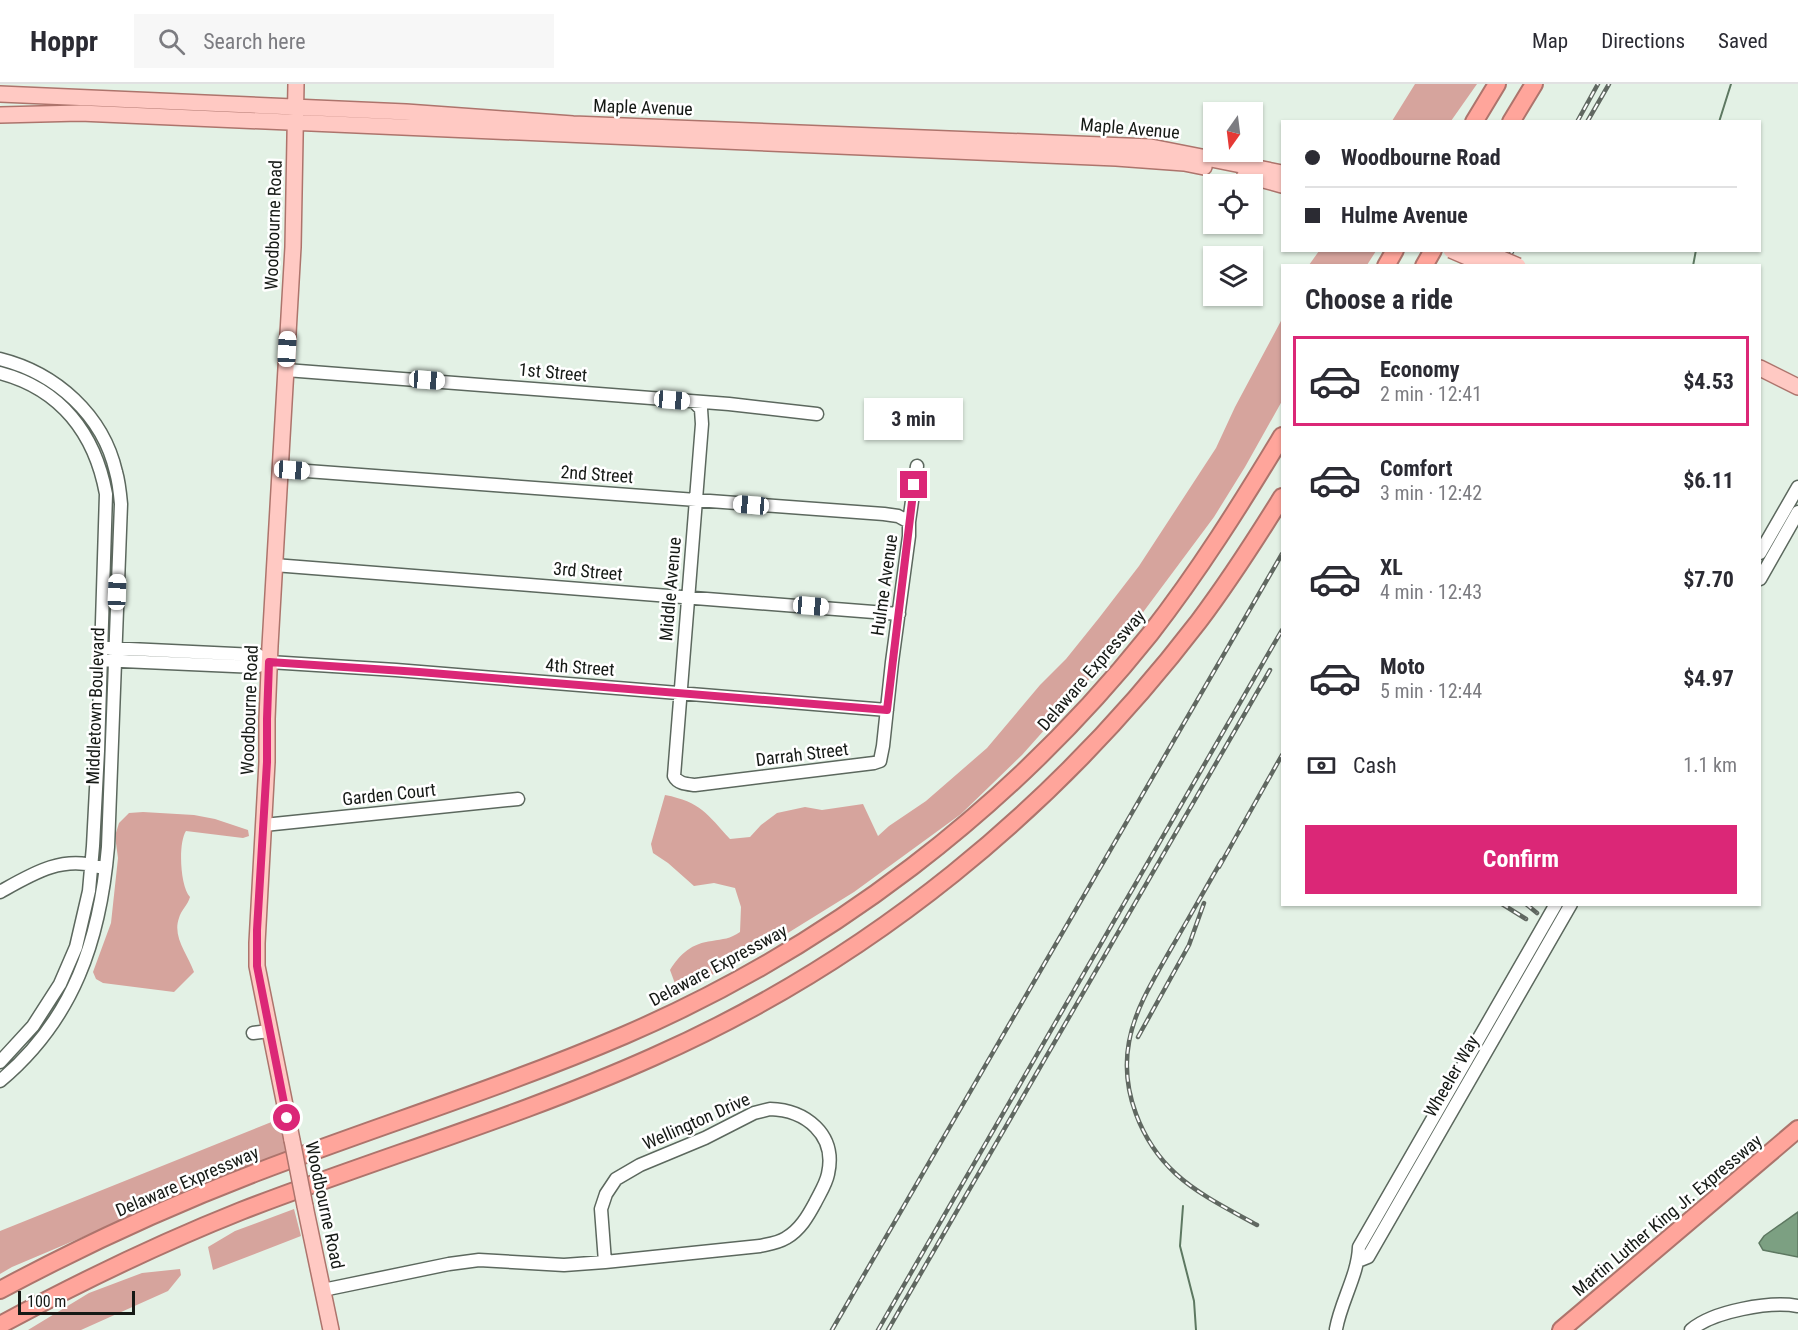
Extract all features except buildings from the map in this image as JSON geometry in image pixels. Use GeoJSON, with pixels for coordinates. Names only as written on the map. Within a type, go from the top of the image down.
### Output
{"type":"FeatureCollection","features":[{"type":"Feature","properties":{"kind":"highway"},"geometry":{"type":"LineString","coordinates":[[1475,120],[1497,84]]}},
{"type":"Feature","properties":{"kind":"highway"},"geometry":{"type":"LineString","coordinates":[[1512,120],[1534,84]]}},
{"type":"Feature","properties":{"kind":"highway","name":"Delaware Expressway"},"geometry":{"type":"LineString","coordinates":[[0,1290],[85,1246],[194,1198],[258,1172],[568,1058],[653,1023],[751,973],[850,912],[956,832],[1012,783],[1057,739],[1125,664],[1176,599],[1233,516],[1281,438]]}},
{"type":"Feature","properties":{"kind":"highway"},"geometry":{"type":"LineString","coordinates":[[0,1325],[101,1273],[212,1223],[648,1060],[734,1018],[839,957],[889,924],[972,861],[1043,798],[1084,756],[1127,709],[1195,627],[1281,499]]}},
{"type":"Feature","properties":{"kind":"highway","name":"Martin Luther King Jr. Expressway"},"geometry":{"type":"LineString","coordinates":[[1561,1330],[1798,1129]]}},
{"type":"Feature","properties":{"kind":"highway","name":"Martin Luther King Jr. Expressway"},"geometry":{"type":"LineString","coordinates":[[1576,1330],[1798,1142]]}},
{"type":"Feature","properties":{"kind":"main road","name":"Woodbourne Road"},"geometry":{"type":"LineString","coordinates":[[296,84],[293,247],[274,565],[264,825],[256,943],[257,966],[269,1031],[331,1330]]}},
{"type":"Feature","properties":{"kind":"main road","name":"Maple Avenue"},"geometry":{"type":"LineString","coordinates":[[0,94],[295,115],[1145,159],[1207,167],[1281,185]]}},
{"type":"Feature","properties":{"kind":"main road"},"geometry":{"type":"LineString","coordinates":[[54,113],[64,104],[81,98]]}},
{"type":"Feature","properties":{"kind":"main road","name":"Maple Avenue"},"geometry":{"type":"LineString","coordinates":[[0,115],[417,113],[573,124],[1151,147],[1281,173]]}},
{"type":"Feature","properties":{"kind":"main road"},"geometry":{"type":"LineString","coordinates":[[1456,252],[1483,264]]}},
{"type":"Feature","properties":{"kind":"main road"},"geometry":{"type":"LineString","coordinates":[[1486,252],[1513,264]]}},
{"type":"Feature","properties":{"kind":"main road"},"geometry":{"type":"LineString","coordinates":[[1761,368],[1798,387]]}},
{"type":"Feature","properties":{"kind":"street","name":"Middletown Boulevard"},"geometry":{"type":"LineString","coordinates":[[0,359],[38,373],[69,393],[93,421],[109,450],[116,472],[121,504],[106,869],[94,934],[82,970],[70,995],[44,1036],[0,1081]]}},
{"type":"Feature","properties":{"kind":"street","name":"1st Street"},"geometry":{"type":"LineString","coordinates":[[286,370],[526,387],[729,404],[817,414]]}},
{"type":"Feature","properties":{"kind":"street","name":"Middletown Boulevard"},"geometry":{"type":"LineString","coordinates":[[0,373],[22,379],[58,404],[84,433],[99,464],[106,494],[92,864],[81,928],[76,947],[60,984],[33,1026],[0,1062]]}},
{"type":"Feature","properties":{"kind":"street","name":"Middle Avenue"},"geometry":{"type":"LineString","coordinates":[[677,781],[674,776],[679,692],[702,424],[701,409],[694,402]]}},
{"type":"Feature","properties":{"kind":"street","name":"Hulme Avenue"},"geometry":{"type":"LineString","coordinates":[[887,710],[917,466]]}},
{"type":"Feature","properties":{"kind":"street","name":"2nd Street"},"geometry":{"type":"LineString","coordinates":[[280,469],[884,514],[898,516],[909,522]]}},
{"type":"Feature","properties":{"kind":"street"},"geometry":{"type":"LineString","coordinates":[[1761,551],[1798,487]]}},
{"type":"Feature","properties":{"kind":"street"},"geometry":{"type":"LineString","coordinates":[[1761,577],[1798,512]]}},
{"type":"Feature","properties":{"kind":"street","name":"3rd Street"},"geometry":{"type":"LineString","coordinates":[[274,565],[899,614]]}},
{"type":"Feature","properties":{"kind":"street","name":"4th Street"},"geometry":{"type":"LineString","coordinates":[[101,646],[116,655]]}},
{"type":"Feature","properties":{"kind":"street","name":"4th Street"},"geometry":{"type":"LineString","coordinates":[[100,660],[116,655],[256,668],[269,662],[679,692],[887,710]]}},
{"type":"Feature","properties":{"kind":"street","name":"Darrah Street"},"geometry":{"type":"LineString","coordinates":[[677,781],[695,785],[874,764],[881,758],[887,710]]}},
{"type":"Feature","properties":{"kind":"street","name":"Garden Court"},"geometry":{"type":"LineString","coordinates":[[264,825],[518,800]]}},
{"type":"Feature","properties":{"kind":"street"},"geometry":{"type":"LineString","coordinates":[[0,892],[50,866],[62,863],[92,864],[106,869]]}},
{"type":"Feature","properties":{"kind":"street","name":"Wheeler Way"},"geometry":{"type":"LineString","coordinates":[[1336,1329],[1339,1311],[1358,1261],[1359,1247],[1555,906]]}},
{"type":"Feature","properties":{"kind":"street","name":"Wheeler Way"},"geometry":{"type":"LineString","coordinates":[[1358,1261],[1368,1257],[1570,906]]}},
{"type":"Feature","properties":{"kind":"street"},"geometry":{"type":"LineString","coordinates":[[253,1033],[269,1031]]}},
{"type":"Feature","properties":{"kind":"street","name":"Wellington Drive"},"geometry":{"type":"LineString","coordinates":[[322,1290],[448,1264],[479,1260],[564,1265],[604,1262],[760,1246],[786,1238],[803,1222],[825,1184],[829,1172],[830,1157],[824,1138],[818,1128],[806,1118],[789,1111],[770,1109],[754,1113],[705,1138],[629,1170],[616,1179],[602,1202],[604,1262]]}},
{"type":"Feature","properties":{"kind":"street"},"geometry":{"type":"LineString","coordinates":[[1691,1330],[1699,1323],[1721,1315],[1780,1305],[1798,1306]]}},
{"type":"Feature","properties":{"kind":"shaded area"},"geometry":{"type":"Polygon","coordinates":[[[1415,84],[1477,84],[1452,120],[1393,120],[1415,84]]]}},
{"type":"Feature","properties":{"kind":"shaded area"},"geometry":{"type":"Polygon","coordinates":[[[1318,252],[1375,252],[1368,264],[1310,264],[1318,252]]]}},
{"type":"Feature","properties":{"kind":"shaded area"},"geometry":{"type":"Polygon","coordinates":[[[1281,321],[1281,403],[1245,467],[1214,517],[1141,615],[1087,682],[1022,755],[961,814],[854,892],[783,936],[712,975],[677,989],[670,970],[674,964],[682,954],[698,944],[730,937],[740,932],[741,907],[735,888],[714,883],[694,886],[653,853],[651,844],[665,795],[695,805],[709,816],[730,839],[750,837],[777,813],[805,807],[822,810],[863,804],[878,836],[926,801],[987,748],[1040,685],[1066,659],[1139,566],[1216,448],[1281,321]]]}},
{"type":"Feature","properties":{"kind":"shaded area"},"geometry":{"type":"Polygon","coordinates":[[[129,813],[194,815],[248,830],[249,836],[243,838],[186,831],[183,837],[182,874],[190,897],[177,925],[179,939],[194,972],[174,992],[103,983],[96,979],[93,972],[111,923],[118,858],[115,836],[119,823],[129,813]]]}},
{"type":"Feature","properties":{"kind":"shaded area"},"geometry":{"type":"Polygon","coordinates":[[[279,1119],[287,1155],[189,1192],[0,1274],[0,1231],[279,1119]]]}},
{"type":"Feature","properties":{"kind":"shaded area"},"geometry":{"type":"Polygon","coordinates":[[[294,1209],[301,1236],[213,1270],[208,1247],[235,1231],[294,1209]]]}},
{"type":"Feature","properties":{"kind":"shaded area"},"geometry":{"type":"Polygon","coordinates":[[[1798,1212],[1798,1257],[1763,1250],[1759,1243],[1764,1236],[1798,1212]]]}},
{"type":"Feature","properties":{"kind":"shaded area"},"geometry":{"type":"Polygon","coordinates":[[[180,1269],[181,1275],[168,1291],[81,1330],[28,1330],[89,1293],[142,1273],[180,1269]]]}},
{"type":"Feature","properties":{"kind":"waterway"},"geometry":{"type":"LineString","coordinates":[[1720,120],[1731,84]]}},
{"type":"Feature","properties":{"kind":"waterway"},"geometry":{"type":"LineString","coordinates":[[1693,264],[1696,252]]}},
{"type":"Feature","properties":{"kind":"waterway"},"geometry":{"type":"LineString","coordinates":[[1183,1206],[1180,1246],[1194,1301],[1196,1330]]}},
{"type":"Feature","properties":{"kind":"railway"},"geometry":{"type":"LineString","coordinates":[[1578,120],[1598,84]]}},
{"type":"Feature","properties":{"kind":"railway"},"geometry":{"type":"LineString","coordinates":[[1588,120],[1609,84]]}},
{"type":"Feature","properties":{"kind":"railway"},"geometry":{"type":"LineString","coordinates":[[1485,264],[1493,252]]}},
{"type":"Feature","properties":{"kind":"railway"},"geometry":{"type":"LineString","coordinates":[[1505,264],[1512,252]]}},
{"type":"Feature","properties":{"kind":"railway"},"geometry":{"type":"LineString","coordinates":[[832,1330],[1281,556]]}},
{"type":"Feature","properties":{"kind":"railway"},"geometry":{"type":"LineString","coordinates":[[878,1330],[1281,632]]}},
{"type":"Feature","properties":{"kind":"railway"},"geometry":{"type":"LineString","coordinates":[[888,1330],[1270,670]]}},
{"type":"Feature","properties":{"kind":"railway"},"geometry":{"type":"LineString","coordinates":[[1219,867],[1281,757]]}},
{"type":"Feature","properties":{"kind":"railway"},"geometry":{"type":"LineString","coordinates":[[1222,860],[1146,993],[1129,1042],[1128,1078],[1136,1114],[1143,1131],[1164,1161],[1195,1189],[1257,1225]]}},
{"type":"Feature","properties":{"kind":"railway"},"geometry":{"type":"LineString","coordinates":[[1138,1037],[1189,945],[1204,903]]}},
{"type":"Feature","properties":{"kind":"railway"},"geometry":{"type":"LineString","coordinates":[[1505,906],[1526,919]]}},
{"type":"Feature","properties":{"kind":"railway"},"geometry":{"type":"LineString","coordinates":[[1528,906],[1537,913]]}},
{"type":"Feature","properties":{"kind":"route"},"geometry":{"type":"LineString","coordinates":[[287,1118],[257,966],[267,762],[269,662],[679,692],[887,710],[914,485]]}}]}
